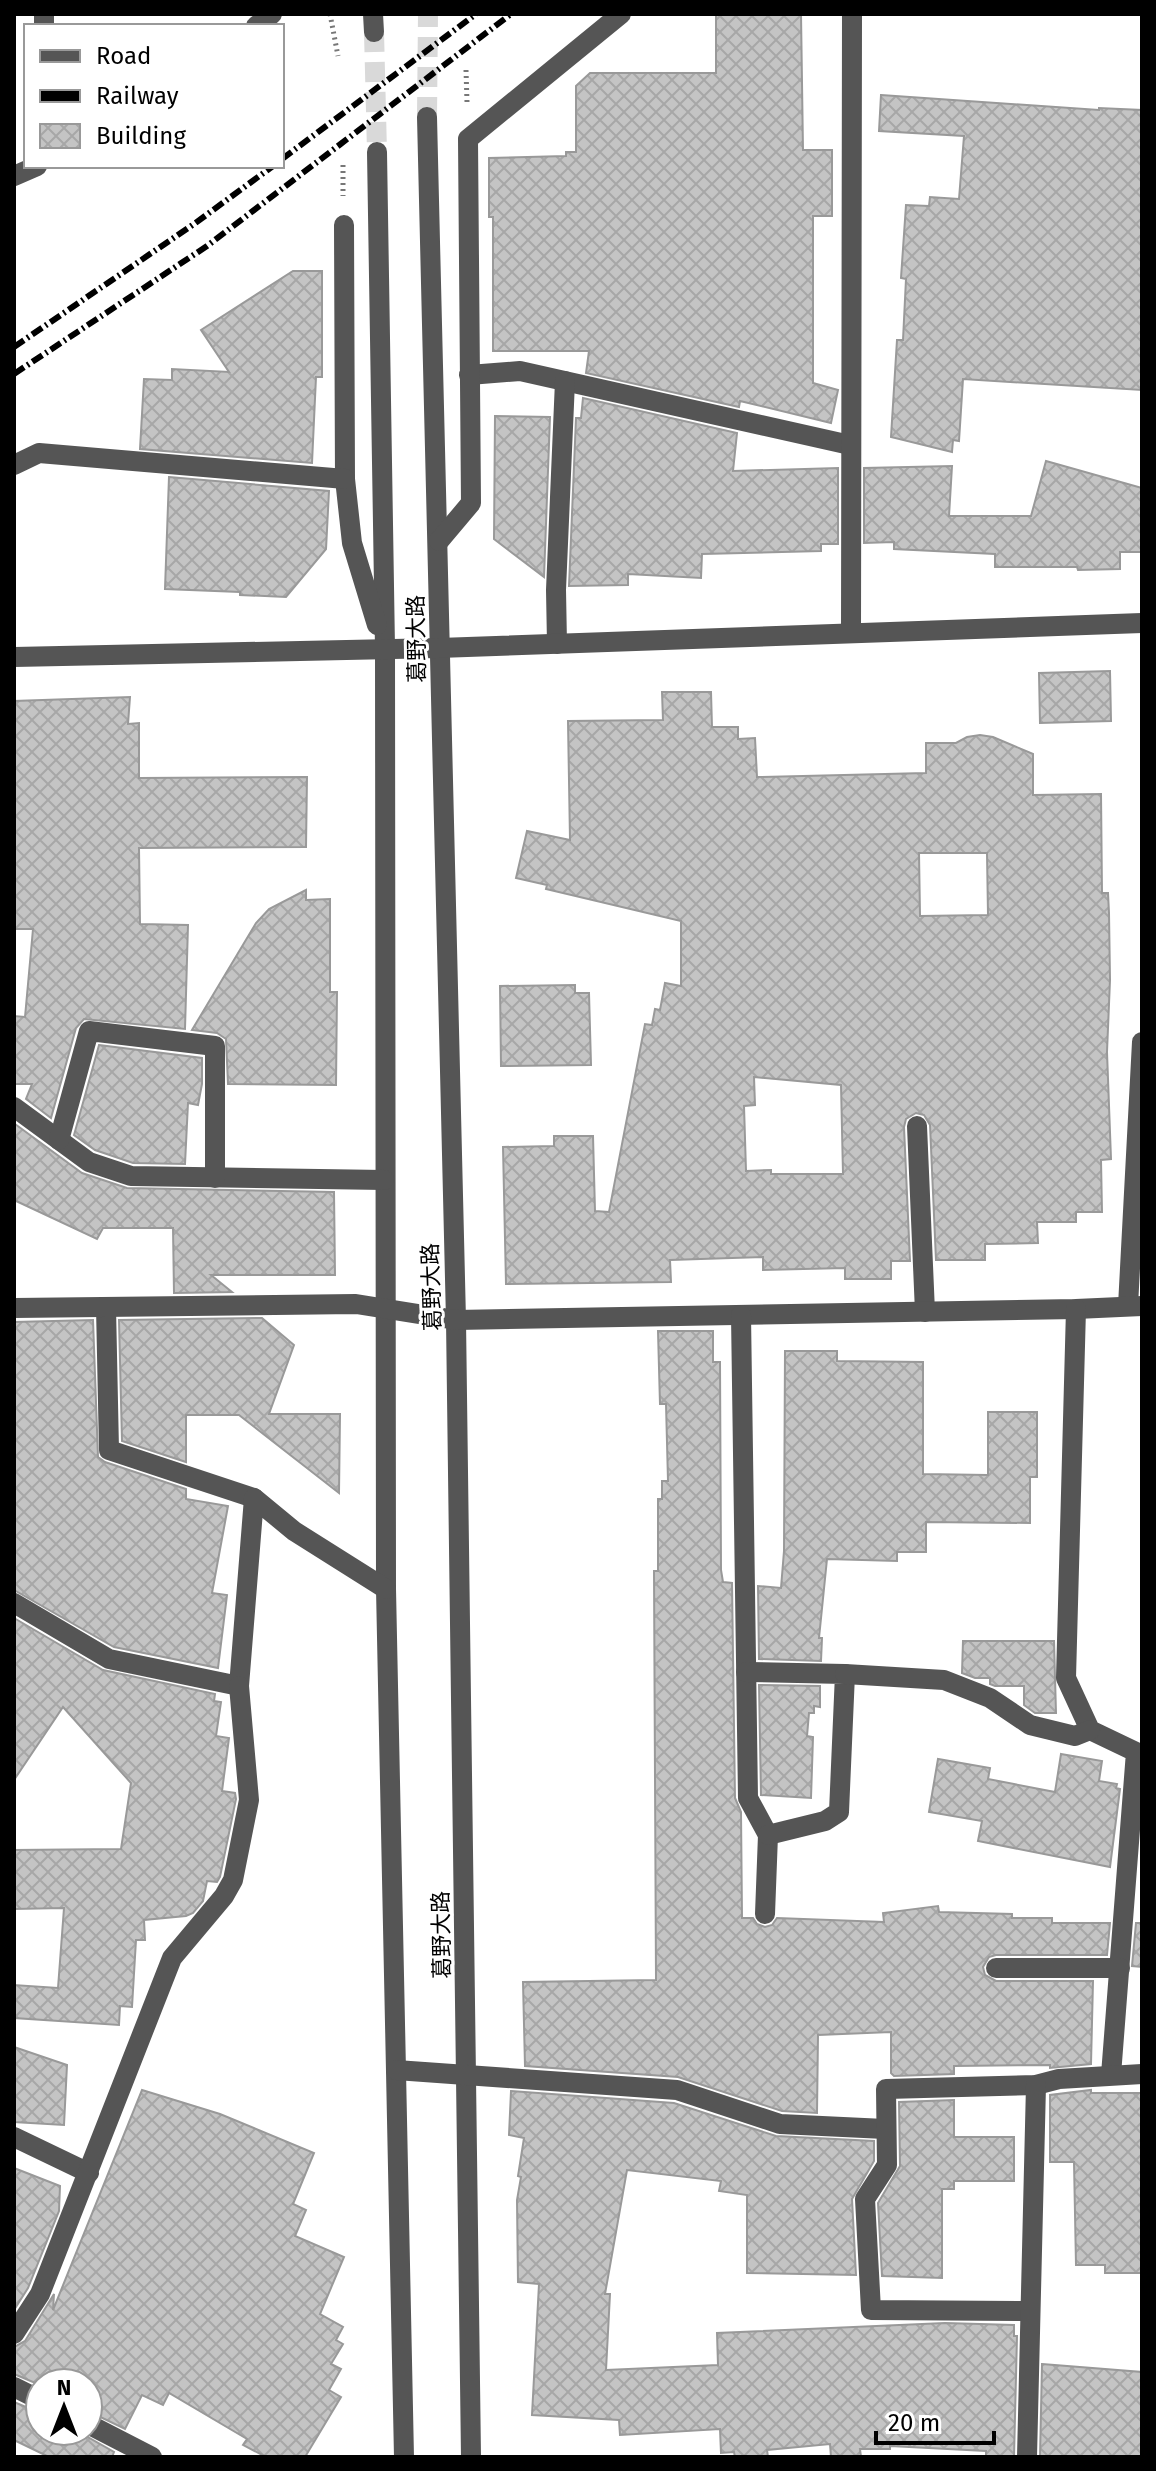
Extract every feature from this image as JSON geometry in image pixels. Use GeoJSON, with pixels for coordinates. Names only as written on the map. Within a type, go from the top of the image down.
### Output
{"type":"FeatureCollection","features":[{"type":"Feature","properties":{"kind":"street"},"geometry":{"type":"LineString","coordinates":[[439,541],[471,503],[468,139],[621,14]]}},
{"type":"Feature","properties":{"kind":"street"},"geometry":{"type":"LineString","coordinates":[[851,633],[852,14]]}},
{"type":"Feature","properties":{"kind":"street","name":"葛野大路"},"geometry":{"type":"LineString","coordinates":[[427,117],[456,1320],[471,2457]]}},
{"type":"Feature","properties":{"kind":"street","name":"葛野大路"},"geometry":{"type":"LineString","coordinates":[[377,152],[385,648],[386,1589],[404,2457]]}},
{"type":"Feature","properties":{"kind":"street"},"geometry":{"type":"LineString","coordinates":[[14,176],[32,168]]}},
{"type":"Feature","properties":{"kind":"street"},"geometry":{"type":"LineString","coordinates":[[344,225],[345,479],[352,543],[385,648]]}},
{"type":"Feature","properties":{"kind":"street"},"geometry":{"type":"LineString","coordinates":[[469,375],[520,371],[850,445]]}},
{"type":"Feature","properties":{"kind":"street"},"geometry":{"type":"LineString","coordinates":[[557,644],[556,590],[565,381]]}},
{"type":"Feature","properties":{"kind":"street"},"geometry":{"type":"LineString","coordinates":[[14,465],[39,453],[345,479]]}},
{"type":"Feature","properties":{"kind":"street"},"geometry":{"type":"LineString","coordinates":[[14,657],[439,648],[1142,623]]}},
{"type":"Feature","properties":{"kind":"street"},"geometry":{"type":"LineString","coordinates":[[59,1140],[89,1031],[215,1046],[215,1178]]}},
{"type":"Feature","properties":{"kind":"street"},"geometry":{"type":"LineString","coordinates":[[14,1308],[356,1304],[456,1320],[1135,1306],[1142,1042]]}},
{"type":"Feature","properties":{"kind":"street"},"geometry":{"type":"LineString","coordinates":[[14,1107],[89,1162],[131,1176],[384,1180]]}},
{"type":"Feature","properties":{"kind":"street"},"geometry":{"type":"LineString","coordinates":[[917,1126],[925,1312]]}},
{"type":"Feature","properties":{"kind":"street"},"geometry":{"type":"LineString","coordinates":[[106,1307],[109,1450],[254,1498],[294,1531],[386,1589]]}},
{"type":"Feature","properties":{"kind":"street"},"geometry":{"type":"LineString","coordinates":[[1076,1309],[1066,1678],[1090,1730],[1136,1752],[1111,2075]]}},
{"type":"Feature","properties":{"kind":"street"},"geometry":{"type":"LineString","coordinates":[[741,1315],[748,1798],[768,1835],[765,1914]]}},
{"type":"Feature","properties":{"kind":"street"},"geometry":{"type":"LineString","coordinates":[[14,2334],[40,2294],[172,1958],[224,1896],[233,1880],[249,1800],[239,1686],[254,1498]]}},
{"type":"Feature","properties":{"kind":"street"},"geometry":{"type":"LineString","coordinates":[[14,1603],[109,1659],[239,1686]]}},
{"type":"Feature","properties":{"kind":"street"},"geometry":{"type":"LineString","coordinates":[[746,1672],[944,1680],[990,1698],[1030,1725],[1075,1736],[1090,1730]]}},
{"type":"Feature","properties":{"kind":"street"},"geometry":{"type":"LineString","coordinates":[[768,1835],[825,1821],[839,1812],[845,1674]]}},
{"type":"Feature","properties":{"kind":"street"},"geometry":{"type":"LineString","coordinates":[[996,1968],[1120,1968]]}},
{"type":"Feature","properties":{"kind":"street"},"geometry":{"type":"LineString","coordinates":[[396,2070],[677,2090],[780,2124],[885,2129]]}},
{"type":"Feature","properties":{"kind":"street"},"geometry":{"type":"LineString","coordinates":[[1029,2311],[871,2310],[865,2199],[887,2165],[886,2089],[1036,2085],[1059,2079],[1142,2074]]}},
{"type":"Feature","properties":{"kind":"street"},"geometry":{"type":"LineString","coordinates":[[1027,2457],[1036,2085]]}},
{"type":"Feature","properties":{"kind":"street"},"geometry":{"type":"LineString","coordinates":[[14,2137],[89,2173]]}},
{"type":"Feature","properties":{"kind":"street"},"geometry":{"type":"LineString","coordinates":[[104,2432],[152,2457]]}},
{"type":"Feature","properties":{"kind":"path"},"geometry":{"type":"LineString","coordinates":[[330,14],[338,56]]}},
{"type":"Feature","properties":{"kind":"building"},"geometry":{"type":"Polygon","coordinates":[[[716,14],[801,14],[803,150],[832,150],[832,216],[813,216],[813,383],[838,390],[831,423],[740,401],[739,407],[586,373],[589,351],[493,351],[493,217],[489,217],[489,158],[566,156],[566,152],[576,152],[576,86],[590,73],[716,73],[716,14]]]}},
{"type":"Feature","properties":{"kind":"building"},"geometry":{"type":"Polygon","coordinates":[[[881,95],[1099,110],[1142,110],[1142,390],[963,379],[959,441],[953,440],[952,452],[891,437],[897,340],[903,340],[906,279],[901,278],[906,205],[929,206],[930,197],[959,199],[964,136],[879,131],[881,95]]]}},
{"type":"Feature","properties":{"kind":"building"},"geometry":{"type":"Polygon","coordinates":[[[293,271],[322,271],[322,377],[316,377],[312,463],[140,449],[144,379],[172,380],[172,369],[229,372],[201,330],[293,271]]]}},
{"type":"Feature","properties":{"kind":"building"},"geometry":{"type":"Polygon","coordinates":[[[583,398],[737,433],[733,471],[838,468],[838,544],[821,544],[821,551],[702,554],[701,578],[628,574],[628,585],[569,586],[576,418],[581,418],[583,398]]]}},
{"type":"Feature","properties":{"kind":"building"},"geometry":{"type":"Polygon","coordinates":[[[495,416],[550,417],[544,577],[494,539],[495,416]]]}},
{"type":"Feature","properties":{"kind":"building"},"geometry":{"type":"Polygon","coordinates":[[[1046,461],[1142,488],[1142,552],[1120,552],[1120,569],[1078,570],[1077,567],[995,567],[995,554],[894,549],[894,542],[864,543],[864,468],[952,466],[949,516],[1031,516],[1046,461]]]}},
{"type":"Feature","properties":{"kind":"building"},"geometry":{"type":"Polygon","coordinates":[[[169,477],[329,491],[326,549],[286,597],[165,589],[169,477]]]}},
{"type":"Feature","properties":{"kind":"building"},"geometry":{"type":"Polygon","coordinates":[[[1110,671],[1111,721],[1040,723],[1039,673],[1110,671]]]}},
{"type":"Feature","properties":{"kind":"building"},"geometry":{"type":"Polygon","coordinates":[[[662,692],[711,692],[712,727],[738,727],[738,739],[755,738],[757,777],[926,773],[926,743],[956,743],[980,735],[993,737],[1033,754],[1033,795],[1101,794],[1102,893],[1108,893],[1109,913],[1107,1052],[1111,1159],[1101,1160],[1102,1212],[1076,1212],[1076,1222],[1037,1222],[1038,1243],[985,1244],[985,1260],[936,1260],[930,1125],[924,1115],[916,1113],[906,1119],[904,1127],[910,1261],[891,1261],[891,1279],[845,1279],[845,1268],[763,1270],[763,1257],[670,1260],[671,1282],[506,1284],[503,1147],[554,1146],[554,1136],[593,1136],[595,1211],[609,1212],[645,1024],[652,1025],[655,1009],[660,1010],[665,983],[681,986],[681,921],[546,889],[547,885],[516,878],[527,831],[570,840],[568,721],[663,720],[662,692]],[[919,853],[920,916],[988,915],[987,853],[919,853]],[[754,1077],[755,1105],[744,1106],[746,1171],[843,1174],[841,1085],[754,1077]]]}},
{"type":"Feature","properties":{"kind":"building"},"geometry":{"type":"Polygon","coordinates":[[[130,697],[128,724],[139,723],[139,778],[307,777],[306,847],[139,848],[140,924],[188,925],[185,1029],[84,1019],[76,1028],[51,1118],[26,1099],[32,1084],[14,1084],[14,1016],[25,1017],[33,929],[14,929],[14,701],[130,697]]]}},
{"type":"Feature","properties":{"kind":"building"},"geometry":{"type":"Polygon","coordinates":[[[306,890],[306,900],[330,899],[330,992],[337,992],[336,1085],[228,1084],[226,1039],[217,1033],[192,1030],[256,923],[269,909],[306,890]]]}},
{"type":"Feature","properties":{"kind":"building"},"geometry":{"type":"Polygon","coordinates":[[[575,985],[575,993],[589,993],[591,1065],[501,1066],[500,986],[575,985]]]}},
{"type":"Feature","properties":{"kind":"building"},"geometry":{"type":"Polygon","coordinates":[[[99,1045],[202,1058],[198,1105],[188,1103],[185,1164],[133,1163],[95,1150],[74,1135],[99,1045]]]}},
{"type":"Feature","properties":{"kind":"building"},"geometry":{"type":"Polygon","coordinates":[[[15,1124],[82,1173],[127,1188],[334,1192],[335,1275],[211,1275],[232,1292],[174,1293],[173,1228],[103,1228],[97,1239],[14,1200],[15,1124]]]}},
{"type":"Feature","properties":{"kind":"building"},"geometry":{"type":"Polygon","coordinates":[[[262,1318],[294,1345],[269,1414],[340,1414],[339,1493],[239,1415],[186,1415],[186,1462],[122,1441],[119,1320],[262,1318]]]}},
{"type":"Feature","properties":{"kind":"building"},"geometry":{"type":"Polygon","coordinates":[[[93,1320],[98,1457],[186,1489],[186,1499],[228,1506],[212,1593],[227,1595],[218,1668],[114,1647],[14,1590],[14,1322],[93,1320]]]}},
{"type":"Feature","properties":{"kind":"building"},"geometry":{"type":"Polygon","coordinates":[[[658,1331],[713,1331],[713,1362],[720,1362],[721,1570],[723,1582],[732,1583],[735,1798],[741,1812],[742,1918],[753,1918],[765,1927],[772,1925],[777,1918],[884,1922],[883,1913],[938,1906],[939,1912],[1012,1914],[1012,1918],[1052,1918],[1052,1923],[1110,1923],[1107,1955],[996,1955],[989,1957],[983,1967],[985,1975],[996,1981],[1093,1981],[1091,2064],[1050,2068],[1050,2065],[954,2066],[954,2074],[894,2076],[891,2073],[891,2032],[818,2035],[817,2113],[782,2111],[678,2077],[525,2066],[523,1982],[656,1980],[654,1571],[658,1571],[658,1499],[662,1499],[662,1481],[668,1481],[666,1404],[660,1404],[658,1331]]]}},
{"type":"Feature","properties":{"kind":"building"},"geometry":{"type":"Polygon","coordinates":[[[785,1351],[837,1351],[837,1361],[923,1362],[923,1474],[988,1475],[988,1412],[1037,1412],[1037,1477],[1030,1477],[1030,1523],[926,1522],[926,1552],[897,1552],[897,1561],[827,1559],[819,1638],[822,1638],[821,1661],[759,1659],[758,1586],[781,1588],[785,1351]]]}},
{"type":"Feature","properties":{"kind":"building"},"geometry":{"type":"Polygon","coordinates":[[[14,1618],[103,1670],[215,1694],[214,1701],[221,1702],[216,1736],[229,1738],[222,1791],[235,1793],[236,1799],[220,1877],[217,1882],[207,1881],[203,1901],[193,1913],[144,1920],[145,1940],[136,1940],[132,2007],[120,2006],[119,2025],[14,2018],[14,1985],[58,1988],[64,1908],[14,1909],[14,1850],[121,1849],[131,1783],[63,1707],[14,1780],[14,1618]]]}},
{"type":"Feature","properties":{"kind":"building"},"geometry":{"type":"Polygon","coordinates":[[[963,1641],[1054,1641],[1056,1713],[1035,1713],[1024,1705],[1024,1686],[995,1686],[990,1684],[990,1678],[975,1678],[962,1673],[963,1641]]]}},
{"type":"Feature","properties":{"kind":"building"},"geometry":{"type":"Polygon","coordinates":[[[759,1685],[820,1686],[820,1707],[814,1706],[814,1713],[809,1713],[807,1736],[813,1737],[811,1798],[761,1795],[759,1685]]]}},
{"type":"Feature","properties":{"kind":"building"},"geometry":{"type":"Polygon","coordinates":[[[1061,1754],[1102,1761],[1099,1781],[1117,1784],[1116,1788],[1120,1789],[1110,1867],[978,1841],[982,1821],[929,1812],[938,1759],[990,1768],[988,1779],[1055,1792],[1061,1754]]]}},
{"type":"Feature","properties":{"kind":"building"},"geometry":{"type":"Polygon","coordinates":[[[1136,1923],[1142,1923],[1142,1967],[1132,1966],[1136,1923]]]}},
{"type":"Feature","properties":{"kind":"building"},"geometry":{"type":"Polygon","coordinates":[[[14,2047],[67,2065],[64,2125],[14,2122],[14,2047]]]}},
{"type":"Feature","properties":{"kind":"building"},"geometry":{"type":"Polygon","coordinates":[[[142,2090],[220,2114],[314,2153],[293,2204],[306,2210],[295,2236],[344,2257],[320,2314],[343,2327],[336,2340],[343,2344],[331,2364],[341,2369],[329,2390],[341,2397],[305,2457],[266,2457],[243,2445],[247,2439],[169,2393],[163,2405],[142,2395],[125,2429],[104,2419],[104,2367],[24,2367],[24,2378],[14,2374],[14,2347],[25,2341],[54,2294],[53,2310],[142,2090]]]}},
{"type":"Feature","properties":{"kind":"building"},"geometry":{"type":"Polygon","coordinates":[[[1091,2090],[1091,2093],[1142,2093],[1142,2273],[1105,2273],[1105,2265],[1076,2265],[1074,2162],[1050,2162],[1050,2095],[1091,2090]]]}},
{"type":"Feature","properties":{"kind":"building"},"geometry":{"type":"Polygon","coordinates":[[[511,2091],[674,2103],[776,2136],[874,2141],[874,2161],[852,2199],[856,2275],[747,2273],[747,2195],[719,2191],[721,2181],[627,2170],[605,2294],[610,2294],[606,2370],[718,2365],[717,2333],[945,2323],[1014,2325],[1014,2336],[1017,2336],[1014,2457],[986,2457],[986,2451],[890,2446],[890,2449],[860,2449],[861,2457],[831,2457],[830,2444],[767,2450],[768,2457],[735,2457],[734,2452],[721,2453],[720,2429],[620,2435],[619,2420],[532,2415],[539,2284],[518,2282],[517,2200],[521,2177],[518,2176],[524,2138],[509,2135],[511,2091]]]}},
{"type":"Feature","properties":{"kind":"building"},"geometry":{"type":"Polygon","coordinates":[[[954,2100],[954,2137],[1014,2137],[1014,2181],[954,2181],[954,2189],[942,2189],[942,2278],[882,2276],[878,2203],[900,2166],[899,2102],[954,2100]]]}},
{"type":"Feature","properties":{"kind":"building"},"geometry":{"type":"Polygon","coordinates":[[[14,2168],[60,2186],[59,2211],[28,2288],[14,2310],[14,2168]]]}},
{"type":"Feature","properties":{"kind":"building"},"geometry":{"type":"Polygon","coordinates":[[[1042,2364],[1142,2372],[1142,2457],[1040,2457],[1042,2364]]]}},
{"type":"Feature","properties":{"kind":"building"},"geometry":{"type":"Polygon","coordinates":[[[14,2402],[24,2406],[24,2445],[14,2440],[14,2402]]]}},
{"type":"Feature","properties":{"kind":"building"},"geometry":{"type":"Polygon","coordinates":[[[104,2446],[114,2452],[112,2457],[49,2457],[28,2447],[104,2446]]]}},
{"type":"Feature","properties":{"kind":"tunnel"},"geometry":{"type":"LineString","coordinates":[[427,117],[428,14]]}},
{"type":"Feature","properties":{"kind":"tunnel"},"geometry":{"type":"LineString","coordinates":[[374,32],[377,152]]}},
{"type":"Feature","properties":{"kind":"railway"},"geometry":{"type":"LineString","coordinates":[[284,158],[476,14]]}},
{"type":"Feature","properties":{"kind":"railway"},"geometry":{"type":"LineString","coordinates":[[14,374],[207,246],[511,14]]}},
{"type":"Feature","properties":{"kind":"railway"},"geometry":{"type":"LineString","coordinates":[[14,347],[270,168]]}}]}
